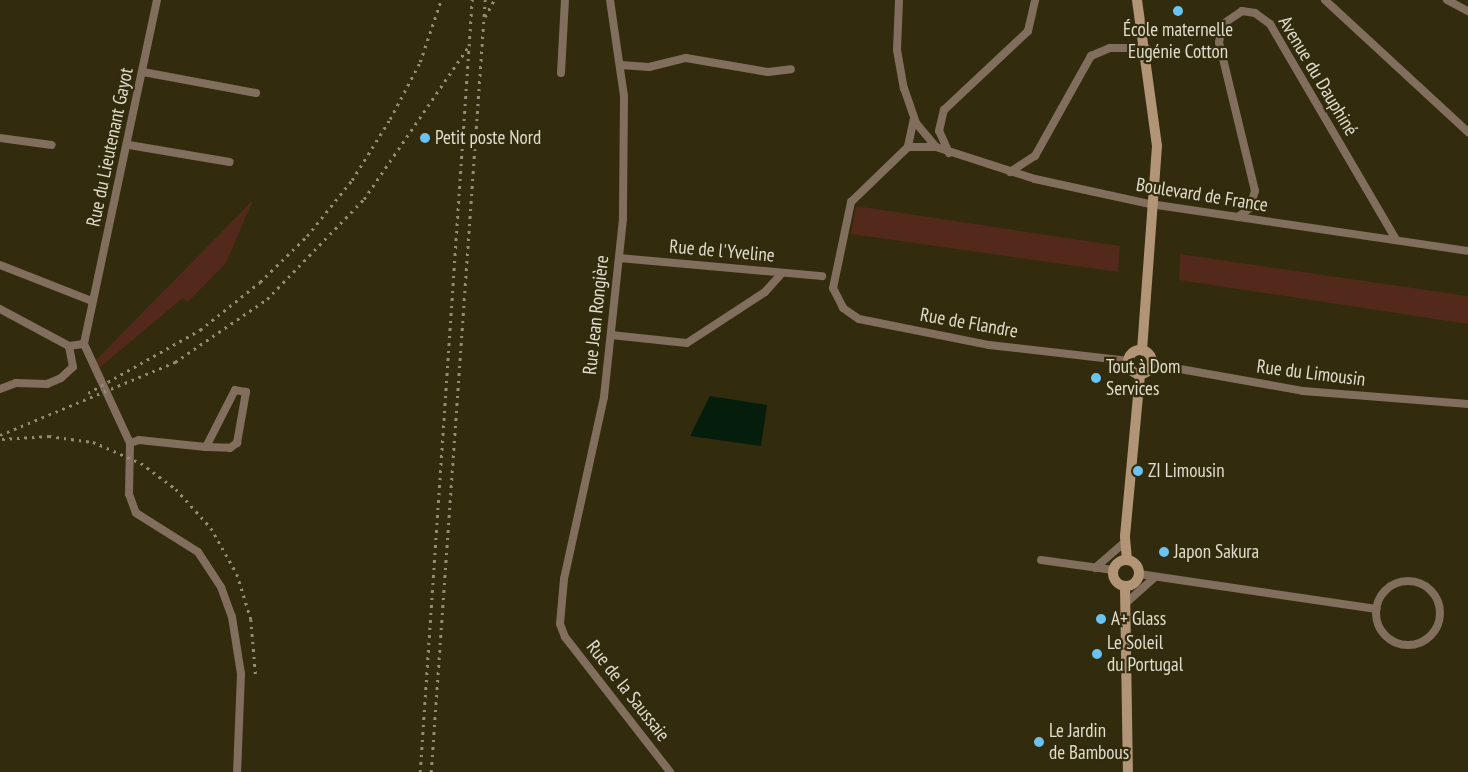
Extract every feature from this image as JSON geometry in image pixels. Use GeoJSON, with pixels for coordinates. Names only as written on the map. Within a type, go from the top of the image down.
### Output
{"type":"FeatureCollection","features":[{"type":"Feature","properties":{"kind":"street","name":"Rue du Lieutenant Gayot"},"geometry":{"type":"LineString","coordinates":[[84,344],[92,301],[129,145],[157,0]]}},
{"type":"Feature","properties":{"kind":"street"},"geometry":{"type":"LineString","coordinates":[[561,72],[565,0]]}},
{"type":"Feature","properties":{"kind":"street","name":"Rue Jean Rongière"},"geometry":{"type":"LineString","coordinates":[[562,630],[564,579],[604,397],[619,258],[625,153],[621,65],[610,0]]}},
{"type":"Feature","properties":{"kind":"street","name":"Boulevard de France"},"geometry":{"type":"LineString","coordinates":[[899,0],[898,65],[914,118],[936,147]]}},
{"type":"Feature","properties":{"kind":"street"},"geometry":{"type":"LineString","coordinates":[[949,153],[939,127],[944,110],[1028,31],[1035,0]]}},
{"type":"Feature","properties":{"kind":"street"},"geometry":{"type":"LineString","coordinates":[[1127,560],[1125,542],[1140,374],[1152,364],[1142,350],[1155,205],[1157,134],[1146,48],[1137,0]]}},
{"type":"Feature","properties":{"kind":"street"},"geometry":{"type":"LineString","coordinates":[[1325,0],[1468,132]]}},
{"type":"Feature","properties":{"kind":"street"},"geometry":{"type":"LineString","coordinates":[[1447,0],[1468,11]]}},
{"type":"Feature","properties":{"kind":"street","name":"Avenue du Dauphiné"},"geometry":{"type":"LineString","coordinates":[[1238,217],[1250,208],[1255,191],[1219,42],[1223,24],[1242,11],[1255,13],[1270,24],[1396,240]]}},
{"type":"Feature","properties":{"kind":"street"},"geometry":{"type":"LineString","coordinates":[[1010,172],[1036,156],[1091,56],[1110,48],[1146,48]]}},
{"type":"Feature","properties":{"kind":"street"},"geometry":{"type":"LineString","coordinates":[[621,65],[649,66],[686,58],[768,72],[791,69]]}},
{"type":"Feature","properties":{"kind":"street"},"geometry":{"type":"LineString","coordinates":[[143,72],[256,93]]}},
{"type":"Feature","properties":{"kind":"street"},"geometry":{"type":"LineString","coordinates":[[908,147],[914,118]]}},
{"type":"Feature","properties":{"kind":"street"},"geometry":{"type":"LineString","coordinates":[[0,138],[52,145]]}},
{"type":"Feature","properties":{"kind":"street"},"geometry":{"type":"LineString","coordinates":[[129,145],[230,162]]}},
{"type":"Feature","properties":{"kind":"street","name":"Boulevard de France"},"geometry":{"type":"LineString","coordinates":[[908,147],[936,147],[949,153],[1010,172],[1155,205],[1468,251]]}},
{"type":"Feature","properties":{"kind":"street","name":"Rue de Flandre"},"geometry":{"type":"LineString","coordinates":[[908,147],[851,202],[835,297],[858,319],[1011,348],[1129,360]]}},
{"type":"Feature","properties":{"kind":"street","name":"Rue de l'Yveline"},"geometry":{"type":"LineString","coordinates":[[619,258],[822,276]]}},
{"type":"Feature","properties":{"kind":"street"},"geometry":{"type":"LineString","coordinates":[[0,265],[92,301]]}},
{"type":"Feature","properties":{"kind":"street"},"geometry":{"type":"LineString","coordinates":[[611,335],[687,343],[765,292],[782,273]]}},
{"type":"Feature","properties":{"kind":"street"},"geometry":{"type":"LineString","coordinates":[[0,309],[69,346],[84,344],[93,368],[130,443],[129,494],[136,512],[198,552],[220,587],[232,617],[242,674],[237,772]]}},
{"type":"Feature","properties":{"kind":"street"},"geometry":{"type":"LineString","coordinates":[[0,389],[16,383],[47,384],[61,378],[72,366],[69,346]]}},
{"type":"Feature","properties":{"kind":"street"},"geometry":{"type":"LineString","coordinates":[[1140,374],[1130,368],[1129,360],[1142,350]]}},
{"type":"Feature","properties":{"kind":"street","name":"Rue du Limousin"},"geometry":{"type":"LineString","coordinates":[[1152,364],[1304,391],[1468,404]]}},
{"type":"Feature","properties":{"kind":"street"},"geometry":{"type":"LineString","coordinates":[[130,443],[206,447],[230,448],[237,442],[246,392],[235,390],[206,447]]}},
{"type":"Feature","properties":{"kind":"street"},"geometry":{"type":"LineString","coordinates":[[1095,568],[1125,542]]}},
{"type":"Feature","properties":{"kind":"street"},"geometry":{"type":"LineString","coordinates":[[1041,560],[1113,570],[1127,560]]}},
{"type":"Feature","properties":{"kind":"street"},"geometry":{"type":"LineString","coordinates":[[1125,587],[1135,583],[1139,574],[1136,565],[1127,560]]}},
{"type":"Feature","properties":{"kind":"street"},"geometry":{"type":"LineString","coordinates":[[1113,570],[1116,581],[1125,587]]}},
{"type":"Feature","properties":{"kind":"street"},"geometry":{"type":"LineString","coordinates":[[1139,574],[1376,609]]}},
{"type":"Feature","properties":{"kind":"street"},"geometry":{"type":"LineString","coordinates":[[1126,603],[1155,577]]}},
{"type":"Feature","properties":{"kind":"street"},"geometry":{"type":"LineString","coordinates":[[1413,582],[1435,597],[1440,616],[1424,641],[1402,645],[1382,633],[1376,609],[1389,587],[1413,582]]}},
{"type":"Feature","properties":{"kind":"street"},"geometry":{"type":"LineString","coordinates":[[1125,587],[1128,772]]}},
{"type":"Feature","properties":{"kind":"street","name":"Rue de la Saussaie"},"geometry":{"type":"LineString","coordinates":[[562,630],[670,772]]}},
{"type":"Feature","properties":{"kind":"shaded area"},"geometry":{"type":"Polygon","coordinates":[[[253,200],[226,263],[188,302],[183,298],[98,369],[93,363],[253,200]]]}},
{"type":"Feature","properties":{"kind":"shaded area"},"geometry":{"type":"Polygon","coordinates":[[[856,206],[1120,246],[1118,272],[851,234],[856,206]]]}},
{"type":"Feature","properties":{"kind":"shaded area"},"geometry":{"type":"Polygon","coordinates":[[[1180,254],[1468,296],[1468,324],[1179,280],[1180,254]]]}},
{"type":"Feature","properties":{"kind":"shaded area"},"geometry":{"type":"Polygon","coordinates":[[[710,396],[767,405],[761,446],[690,436],[710,396]]]}},
{"type":"Feature","properties":{"kind":"railway"},"geometry":{"type":"LineString","coordinates":[[88,393],[200,330],[260,282],[307,236],[352,180],[390,119],[420,62],[441,0]]}},
{"type":"Feature","properties":{"kind":"railway"},"geometry":{"type":"LineString","coordinates":[[420,772],[472,0]]}},
{"type":"Feature","properties":{"kind":"railway"},"geometry":{"type":"LineString","coordinates":[[431,772],[485,0]]}},
{"type":"Feature","properties":{"kind":"railway"},"geometry":{"type":"LineString","coordinates":[[485,17],[494,0]]}},
{"type":"Feature","properties":{"kind":"railway"},"geometry":{"type":"LineString","coordinates":[[0,435],[175,362],[267,299],[364,199],[468,47]]}},
{"type":"Feature","properties":{"kind":"railway"},"geometry":{"type":"LineString","coordinates":[[2,439],[49,436],[93,442],[141,463],[176,489],[211,528],[237,574],[251,619],[256,678]]}},
{"type":"Feature","properties":{"kind":"place","name":"École maternelle Eugénie Cotton"},"geometry":{"type":"Point","coordinates":[1178,11]}},
{"type":"Feature","properties":{"kind":"place","name":"Petit poste Nord"},"geometry":{"type":"Point","coordinates":[425,138]}},
{"type":"Feature","properties":{"kind":"place","name":"Tout à Dom Services"},"geometry":{"type":"Point","coordinates":[1096,378]}},
{"type":"Feature","properties":{"kind":"place","name":"ZI Limousin"},"geometry":{"type":"Point","coordinates":[1138,471]}},
{"type":"Feature","properties":{"kind":"place","name":"Japon Sakura"},"geometry":{"type":"Point","coordinates":[1164,552]}},
{"type":"Feature","properties":{"kind":"place","name":"A+ Glass"},"geometry":{"type":"Point","coordinates":[1101,619]}},
{"type":"Feature","properties":{"kind":"place","name":"Le Soleil du Portugal"},"geometry":{"type":"Point","coordinates":[1097,654]}},
{"type":"Feature","properties":{"kind":"place","name":"Le Jardin de Bambous"},"geometry":{"type":"Point","coordinates":[1039,742]}}]}
